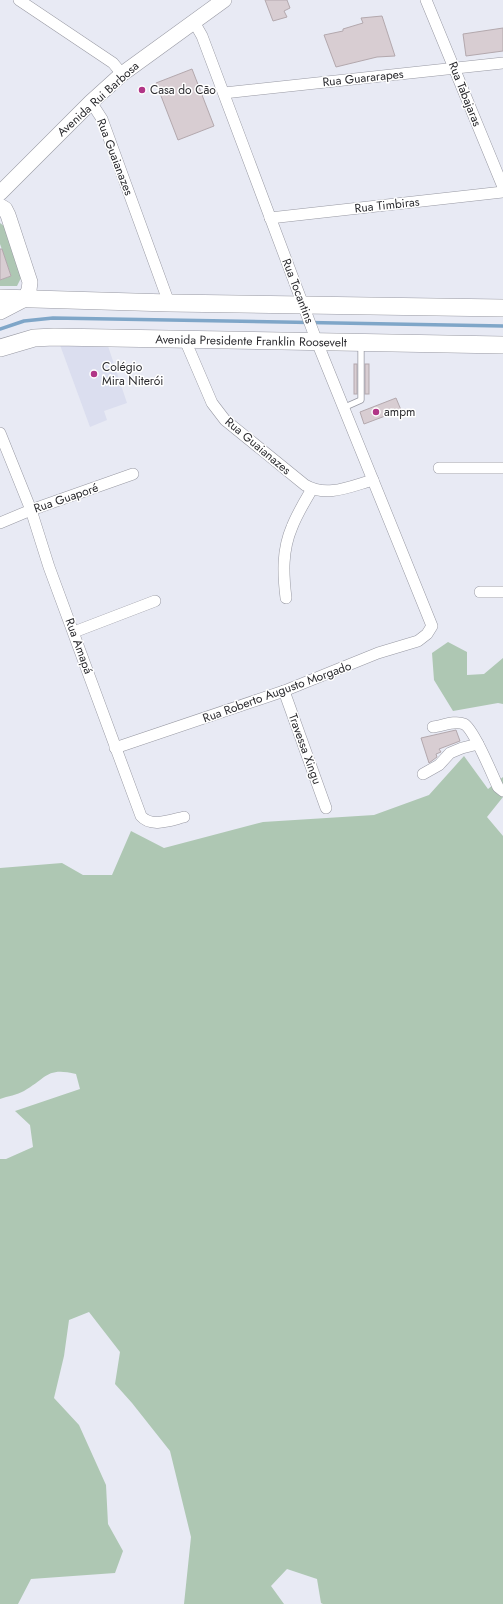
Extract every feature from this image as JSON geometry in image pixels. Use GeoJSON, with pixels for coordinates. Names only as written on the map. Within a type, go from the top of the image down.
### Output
{"type":"FeatureCollection","features":[{"type":"Feature","properties":{"kind":"main road","name":"Avenida Rui Barbosa"},"geometry":{"type":"LineString","coordinates":[[0,193],[91,102],[122,74],[224,0]]}},
{"type":"Feature","properties":{"kind":"main road"},"geometry":{"type":"LineString","coordinates":[[0,206],[8,215],[30,282],[29,290],[25,298]]}},
{"type":"Feature","properties":{"kind":"main road"},"geometry":{"type":"LineString","coordinates":[[2,306],[25,298],[170,303],[305,310],[503,308]]}},
{"type":"Feature","properties":{"kind":"main road","name":"Avenida Presidente Franklin Roosevelt"},"geometry":{"type":"LineString","coordinates":[[0,348],[34,338],[54,337],[185,340],[314,336],[361,342],[503,345]]}},
{"type":"Feature","properties":{"kind":"street"},"geometry":{"type":"LineString","coordinates":[[19,0],[114,63],[122,74]]}},
{"type":"Feature","properties":{"kind":"street","name":"Rua Tabajaras"},"geometry":{"type":"LineString","coordinates":[[426,0],[503,187]]}},
{"type":"Feature","properties":{"kind":"street","name":"Rua Tocantins"},"geometry":{"type":"LineString","coordinates":[[194,22],[202,36],[224,92],[314,336],[432,626]]}},
{"type":"Feature","properties":{"kind":"street","name":"Rua Guararapes"},"geometry":{"type":"LineString","coordinates":[[224,92],[503,63]]}},
{"type":"Feature","properties":{"kind":"street","name":"Rua Guaianazes"},"geometry":{"type":"LineString","coordinates":[[91,102],[102,119],[170,303]]}},
{"type":"Feature","properties":{"kind":"street","name":"Rua Timbiras"},"geometry":{"type":"LineString","coordinates":[[270,218],[503,192]]}},
{"type":"Feature","properties":{"kind":"street","name":"Rua Guaianazes"},"geometry":{"type":"LineString","coordinates":[[185,340],[212,403],[225,420],[312,489]]}},
{"type":"Feature","properties":{"kind":"street","name":"Rua Amapá"},"geometry":{"type":"LineString","coordinates":[[0,433],[31,510],[49,567],[141,816],[144,820],[154,823],[184,817]]}},
{"type":"Feature","properties":{"kind":"street"},"geometry":{"type":"LineString","coordinates":[[439,468],[503,468]]}},
{"type":"Feature","properties":{"kind":"street","name":"Rua Guaporé"},"geometry":{"type":"LineString","coordinates":[[0,523],[31,510],[133,474]]}},
{"type":"Feature","properties":{"kind":"street"},"geometry":{"type":"LineString","coordinates":[[286,598],[283,579],[286,547],[292,528],[312,489],[326,492],[334,491],[373,480]]}},
{"type":"Feature","properties":{"kind":"street"},"geometry":{"type":"LineString","coordinates":[[480,592],[503,592]]}},
{"type":"Feature","properties":{"kind":"street"},"geometry":{"type":"LineString","coordinates":[[74,632],[155,601]]}},
{"type":"Feature","properties":{"kind":"street","name":"Rua Roberto Augusto Morgado"},"geometry":{"type":"LineString","coordinates":[[116,748],[284,691],[378,654],[418,641],[427,634],[432,626]]}},
{"type":"Feature","properties":{"kind":"street","name":"Travessa Xingu"},"geometry":{"type":"LineString","coordinates":[[284,691],[326,808]]}},
{"type":"Feature","properties":{"kind":"street"},"geometry":{"type":"LineString","coordinates":[[433,727],[454,723],[463,723],[468,726],[498,787],[503,791]]}},
{"type":"Feature","properties":{"kind":"street"},"geometry":{"type":"LineString","coordinates":[[423,774],[439,765],[450,752],[478,744]]}},
{"type":"Feature","properties":{"kind":"lane"},"geometry":{"type":"LineString","coordinates":[[344,408],[361,400],[361,342]]}},
{"type":"Feature","properties":{"kind":"shaded area","name":"Colégio Mira Niterói"},"geometry":{"type":"Polygon","coordinates":[[[60,345],[108,346],[127,403],[104,411],[107,420],[90,427],[60,345]]]}},
{"type":"Feature","properties":{"kind":"green space"},"geometry":{"type":"Polygon","coordinates":[[[0,223],[4,226],[21,278],[17,286],[0,286],[0,280],[11,276],[0,244],[0,223]]]}},
{"type":"Feature","properties":{"kind":"green space"},"geometry":{"type":"Polygon","coordinates":[[[448,642],[467,652],[467,675],[484,674],[503,658],[503,704],[498,703],[453,711],[434,680],[432,653],[448,642]]]}},
{"type":"Feature","properties":{"kind":"green space"},"geometry":{"type":"Polygon","coordinates":[[[464,756],[488,789],[503,777],[503,797],[487,817],[503,836],[503,1604],[323,1604],[321,1603],[317,1579],[287,1569],[271,1586],[284,1604],[184,1604],[191,1537],[170,1451],[115,1384],[120,1352],[89,1312],[69,1320],[64,1356],[54,1398],[79,1425],[106,1485],[108,1524],[123,1551],[115,1573],[31,1579],[18,1604],[0,1604],[0,1159],[6,1159],[33,1147],[30,1125],[15,1111],[80,1089],[76,1074],[58,1072],[47,1075],[21,1092],[0,1099],[0,868],[62,863],[83,875],[112,875],[131,831],[164,848],[263,822],[374,815],[429,795],[464,756]]]}},
{"type":"Feature","properties":{"kind":"building"},"geometry":{"type":"Polygon","coordinates":[[[265,0],[287,0],[290,8],[284,11],[287,17],[273,21],[265,0]]]}},
{"type":"Feature","properties":{"kind":"building"},"geometry":{"type":"Polygon","coordinates":[[[382,16],[395,56],[377,57],[336,67],[324,35],[343,31],[343,29],[363,23],[361,18],[382,16]]]}},
{"type":"Feature","properties":{"kind":"building"},"geometry":{"type":"Polygon","coordinates":[[[503,28],[503,51],[466,56],[463,34],[503,28]]]}},
{"type":"Feature","properties":{"kind":"building"},"geometry":{"type":"Polygon","coordinates":[[[192,69],[214,126],[178,140],[156,83],[192,69]]]}},
{"type":"Feature","properties":{"kind":"building"},"geometry":{"type":"Polygon","coordinates":[[[0,249],[2,249],[11,276],[0,280],[0,249]]]}},
{"type":"Feature","properties":{"kind":"building"},"geometry":{"type":"Polygon","coordinates":[[[354,364],[357,364],[357,394],[354,394],[354,364]]]}},
{"type":"Feature","properties":{"kind":"building"},"geometry":{"type":"Polygon","coordinates":[[[365,364],[369,364],[369,394],[365,394],[365,364]]]}},
{"type":"Feature","properties":{"kind":"building"},"geometry":{"type":"Polygon","coordinates":[[[396,398],[401,410],[364,424],[360,412],[396,398]]]}},
{"type":"Feature","properties":{"kind":"building"},"geometry":{"type":"Polygon","coordinates":[[[456,730],[460,741],[439,749],[441,752],[436,754],[437,757],[429,763],[421,738],[456,730]]]}},
{"type":"Feature","properties":{"kind":"waterway"},"geometry":{"type":"LineString","coordinates":[[0,329],[24,321],[53,318],[503,326]]}},
{"type":"Feature","properties":{"kind":"place","name":"Casa do Cão"},"geometry":{"type":"Point","coordinates":[142,90]}},
{"type":"Feature","properties":{"kind":"place","name":"Colégio Mira Niterói"},"geometry":{"type":"Point","coordinates":[94,374]}},
{"type":"Feature","properties":{"kind":"place","name":"ampm"},"geometry":{"type":"Point","coordinates":[376,412]}}]}
